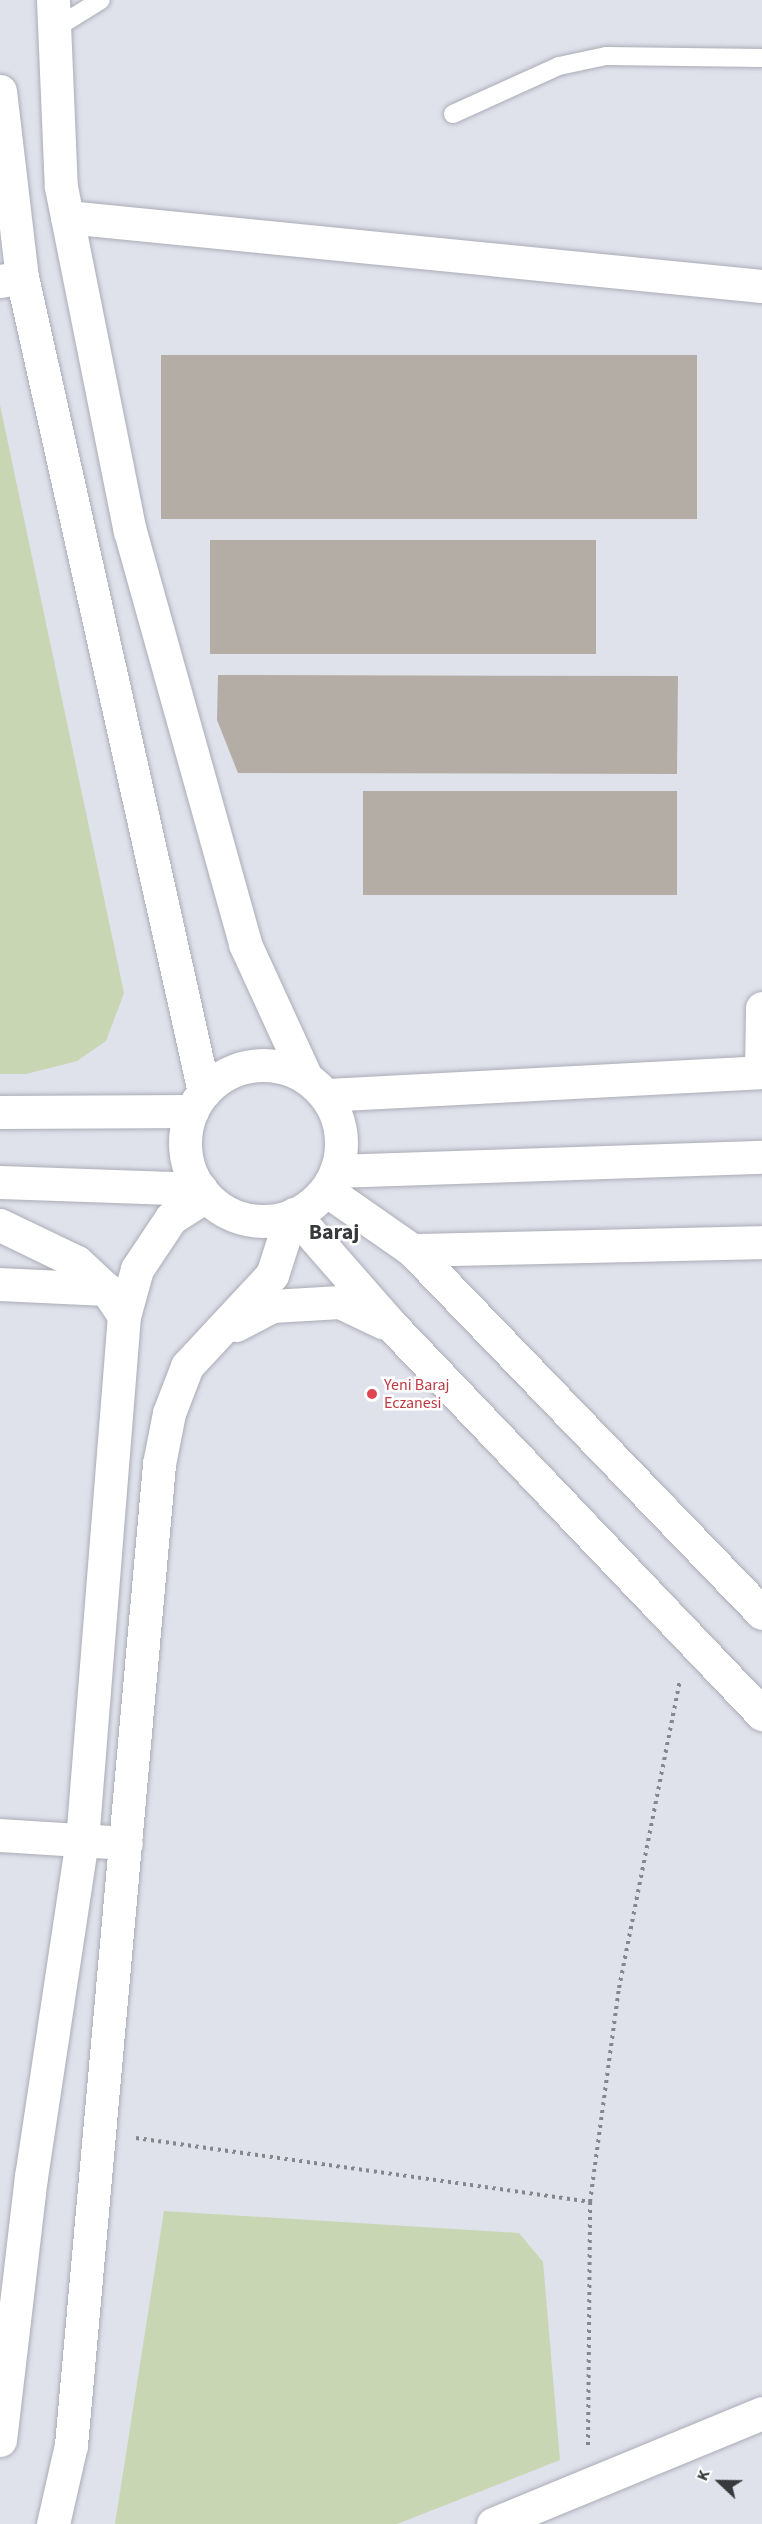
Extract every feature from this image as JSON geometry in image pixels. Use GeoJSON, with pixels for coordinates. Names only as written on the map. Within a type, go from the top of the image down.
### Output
{"type":"FeatureCollection","features":[{"type":"Feature","properties":{"kind":"street"},"geometry":{"type":"LineString","coordinates":[[53,14],[67,218],[140,565],[245,944],[340,1136],[331,1180],[293,1215],[272,1275],[208,1340],[183,1376],[169,1413],[159,1464],[71,2445],[53,2524]]}},
{"type":"Feature","properties":{"kind":"street"},"geometry":{"type":"LineString","coordinates":[[0,91],[11,279],[198,1101],[186,1156],[204,1192],[245,1219],[293,1215]]}},
{"type":"Feature","properties":{"kind":"street"},"geometry":{"type":"LineString","coordinates":[[67,218],[762,286]]}},
{"type":"Feature","properties":{"kind":"street"},"geometry":{"type":"LineString","coordinates":[[0,1112],[198,1101],[241,1067],[285,1067],[315,1086],[762,1072],[762,1008]]}},
{"type":"Feature","properties":{"kind":"street"},"geometry":{"type":"LineString","coordinates":[[331,1180],[762,1156]]}},
{"type":"Feature","properties":{"kind":"street"},"geometry":{"type":"LineString","coordinates":[[331,1180],[412,1250],[762,1613]]}},
{"type":"Feature","properties":{"kind":"street"},"geometry":{"type":"LineString","coordinates":[[0,1182],[204,1192]]}},
{"type":"Feature","properties":{"kind":"street"},"geometry":{"type":"LineString","coordinates":[[1,2427],[31,2177],[82,1841],[124,1316],[137,1269],[171,1218],[204,1192]]}},
{"type":"Feature","properties":{"kind":"street"},"geometry":{"type":"LineString","coordinates":[[293,1215],[393,1327],[762,1714]]}},
{"type":"Feature","properties":{"kind":"street"},"geometry":{"type":"LineString","coordinates":[[0,1225],[77,1262],[106,1289],[124,1316]]}},
{"type":"Feature","properties":{"kind":"street"},"geometry":{"type":"LineString","coordinates":[[412,1250],[762,1242]]}},
{"type":"Feature","properties":{"kind":"street"},"geometry":{"type":"LineString","coordinates":[[0,1284],[106,1289]]}},
{"type":"Feature","properties":{"kind":"street"},"geometry":{"type":"LineString","coordinates":[[208,1340],[272,1306],[340,1302],[393,1327]]}},
{"type":"Feature","properties":{"kind":"street"},"geometry":{"type":"LineString","coordinates":[[0,1835],[126,1844]]}},
{"type":"Feature","properties":{"kind":"street"},"geometry":{"type":"LineString","coordinates":[[493,2524],[587,2488],[762,2413]]}},
{"type":"Feature","properties":{"kind":"lane"},"geometry":{"type":"LineString","coordinates":[[53,14],[101,0]]}},
{"type":"Feature","properties":{"kind":"lane"},"geometry":{"type":"LineString","coordinates":[[453,114],[559,66],[606,56],[762,58]]}},
{"type":"Feature","properties":{"kind":"path"},"geometry":{"type":"LineString","coordinates":[[587,2488],[590,2202],[619,1988],[689,1638]]}},
{"type":"Feature","properties":{"kind":"path"},"geometry":{"type":"LineString","coordinates":[[100,2132],[590,2202]]}},
{"type":"Feature","properties":{"kind":"green space"},"geometry":{"type":"Polygon","coordinates":[[[0,405],[124,993],[106,1041],[77,1061],[26,1074],[0,1074],[0,405]]]}},
{"type":"Feature","properties":{"kind":"green space"},"geometry":{"type":"Polygon","coordinates":[[[164,2211],[519,2233],[543,2262],[560,2460],[397,2524],[115,2524],[164,2211]]]}},
{"type":"Feature","properties":{"kind":"building"},"geometry":{"type":"Polygon","coordinates":[[[161,355],[697,355],[697,519],[161,519],[161,355]]]}},
{"type":"Feature","properties":{"kind":"building"},"geometry":{"type":"Polygon","coordinates":[[[210,540],[596,540],[596,654],[210,654],[210,540]]]}},
{"type":"Feature","properties":{"kind":"building"},"geometry":{"type":"Polygon","coordinates":[[[218,675],[678,676],[677,774],[238,773],[217,720],[218,675]]]}},
{"type":"Feature","properties":{"kind":"building"},"geometry":{"type":"Polygon","coordinates":[[[363,791],[677,791],[677,895],[363,895],[363,791]]]}},
{"type":"Feature","properties":{"kind":"place","name":"Yeni Baraj Eczanesi"},"geometry":{"type":"Point","coordinates":[372,1394]}},
{"type":"Feature","properties":{"kind":"district","name":"Baraj"},"geometry":{"type":"Point","coordinates":[334,1233]}}]}
